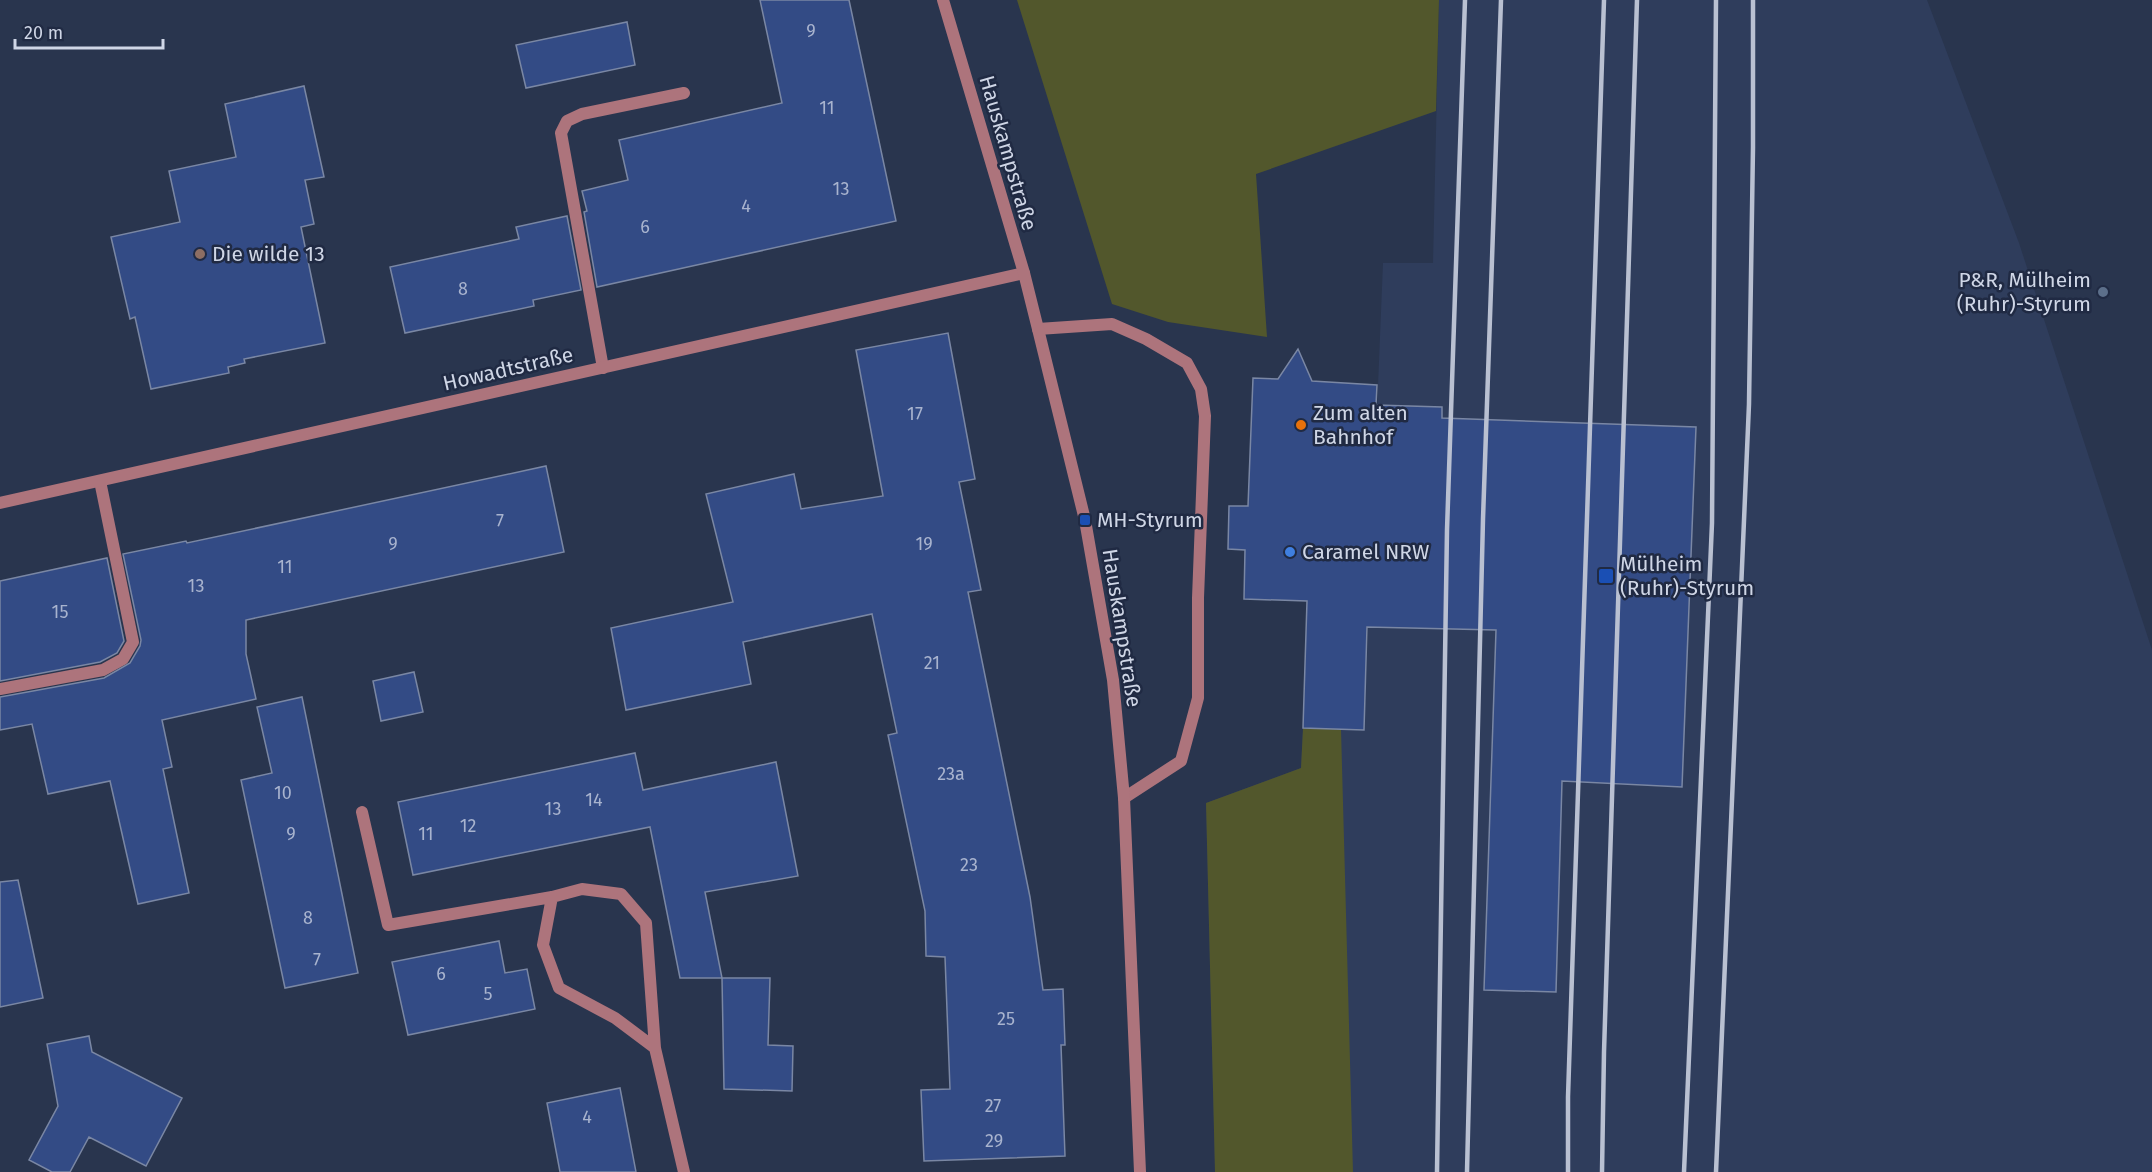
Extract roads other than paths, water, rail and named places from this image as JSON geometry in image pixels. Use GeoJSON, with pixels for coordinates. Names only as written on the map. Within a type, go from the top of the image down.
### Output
{"type":"FeatureCollection","features":[{"type":"Feature","properties":{"kind":"street","name":"Hauskampstraße"},"geometry":{"type":"LineString","coordinates":[[943,0],[1024,273],[1087,532],[1113,680],[1124,798],[1140,1172]]}},
{"type":"Feature","properties":{"kind":"street"},"geometry":{"type":"LineString","coordinates":[[603,368],[561,133],[567,121],[582,114],[684,93]]}},
{"type":"Feature","properties":{"kind":"street","name":"Howadtstraße"},"geometry":{"type":"LineString","coordinates":[[0,504],[1024,273]]}},
{"type":"Feature","properties":{"kind":"street"},"geometry":{"type":"LineString","coordinates":[[1038,329],[1112,324],[1146,339],[1188,363],[1201,389],[1205,416],[1198,598],[1198,698],[1181,761],[1124,798]]}},
{"type":"Feature","properties":{"kind":"street"},"geometry":{"type":"LineString","coordinates":[[0,689],[103,670],[123,659],[133,642],[100,481]]}},
{"type":"Feature","properties":{"kind":"street"},"geometry":{"type":"LineString","coordinates":[[362,812],[388,925],[552,897],[582,889],[621,894],[646,923],[655,1048],[684,1172]]}},
{"type":"Feature","properties":{"kind":"street"},"geometry":{"type":"LineString","coordinates":[[552,897],[543,945],[559,988],[615,1018],[655,1048]]}},
{"type":"Feature","properties":{"kind":"railway"},"geometry":{"type":"LineString","coordinates":[[1437,1172],[1447,530],[1465,0]]}},
{"type":"Feature","properties":{"kind":"railway"},"geometry":{"type":"LineString","coordinates":[[1467,1172],[1483,519],[1501,0]]}},
{"type":"Feature","properties":{"kind":"railway"},"geometry":{"type":"LineString","coordinates":[[1568,1172],[1568,1097],[1604,0]]}},
{"type":"Feature","properties":{"kind":"railway"},"geometry":{"type":"LineString","coordinates":[[1602,1172],[1637,0]]}},
{"type":"Feature","properties":{"kind":"railway"},"geometry":{"type":"LineString","coordinates":[[1684,1172],[1712,523],[1716,0]]}},
{"type":"Feature","properties":{"kind":"railway"},"geometry":{"type":"LineString","coordinates":[[1716,1172],[1749,404],[1753,0]]}},
{"type":"Feature","properties":{"kind":"place","name":"Die wilde 13"},"geometry":{"type":"Point","coordinates":[200,254]}},
{"type":"Feature","properties":{"kind":"place","name":"P&R, Mülheim (Ruhr)-Styrum"},"geometry":{"type":"Point","coordinates":[2103,292]}},
{"type":"Feature","properties":{"kind":"place","name":"Zum alten Bahnhof"},"geometry":{"type":"Point","coordinates":[1301,425]}},
{"type":"Feature","properties":{"kind":"place","name":"MH-Styrum"},"geometry":{"type":"Point","coordinates":[1085,520]}},
{"type":"Feature","properties":{"kind":"place","name":"Caramel NRW"},"geometry":{"type":"Point","coordinates":[1290,552]}},
{"type":"Feature","properties":{"kind":"place","name":"Mülheim (Ruhr)-Styrum"},"geometry":{"type":"Point","coordinates":[1606,576]}}]}
